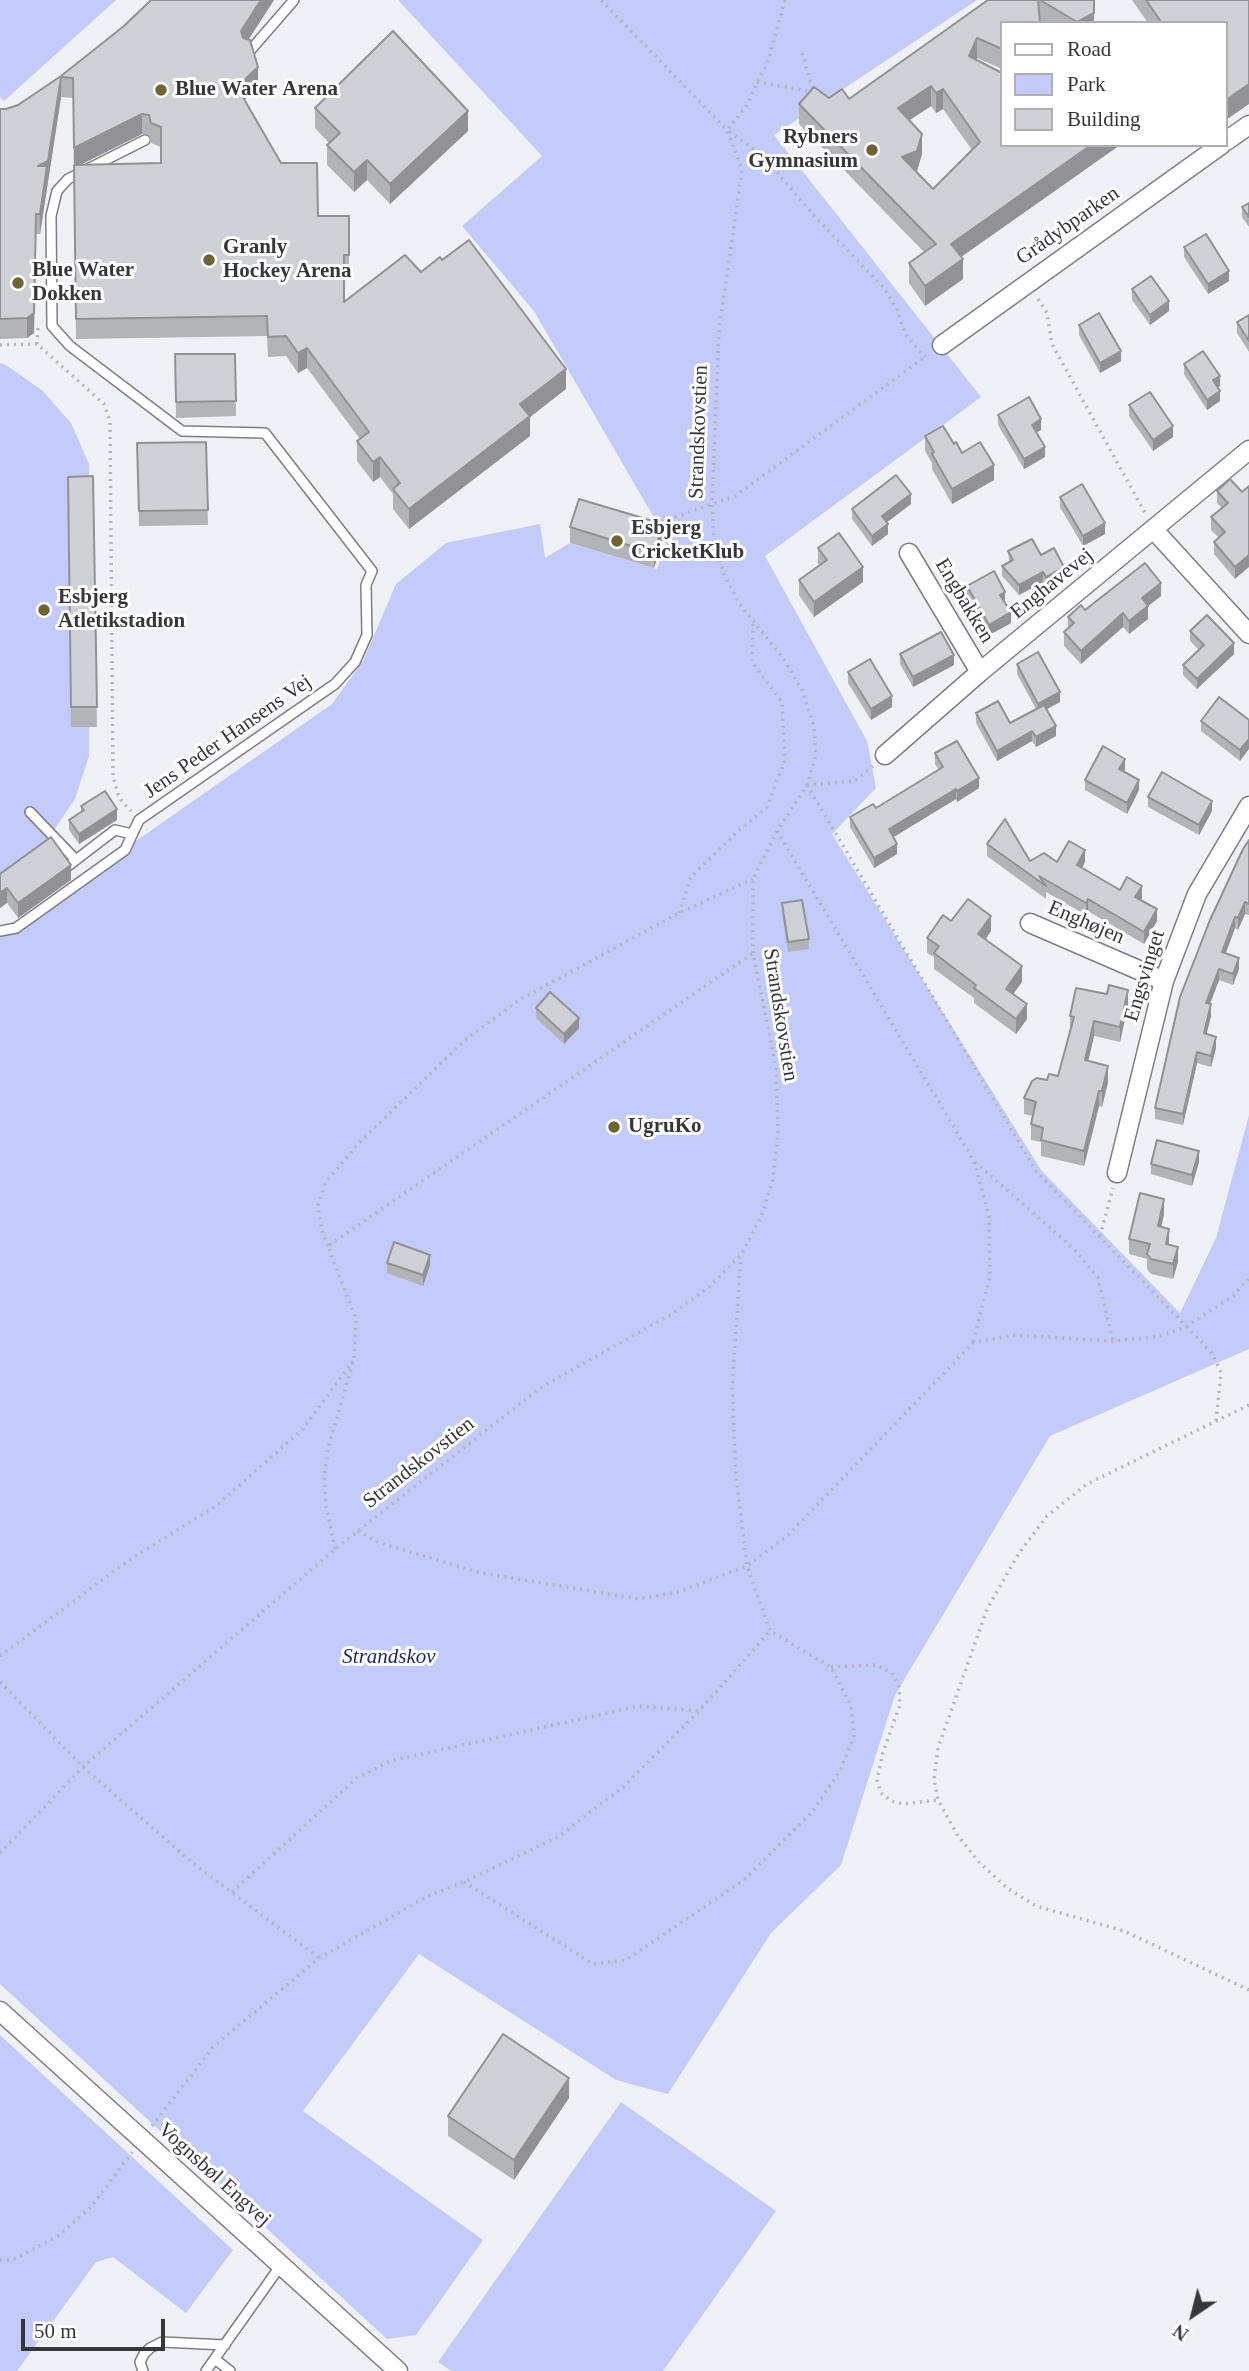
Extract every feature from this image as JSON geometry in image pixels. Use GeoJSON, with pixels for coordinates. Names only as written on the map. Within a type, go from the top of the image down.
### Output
{"type":"FeatureCollection","features":[{"type":"Feature","properties":{"kind":"street"},"geometry":{"type":"LineString","coordinates":[[1228,140],[1249,125]]}},
{"type":"Feature","properties":{"kind":"street","name":"Grådybparken"},"geometry":{"type":"LineString","coordinates":[[942,345],[1218,147]]}},
{"type":"Feature","properties":{"kind":"street","name":"Enghavevej"},"geometry":{"type":"LineString","coordinates":[[885,755],[1249,450]]}},
{"type":"Feature","properties":{"kind":"street"},"geometry":{"type":"LineString","coordinates":[[1154,530],[1249,634]]}},
{"type":"Feature","properties":{"kind":"street","name":"Engbakken"},"geometry":{"type":"LineString","coordinates":[[909,553],[981,672]]}},
{"type":"Feature","properties":{"kind":"street","name":"Engsvinget"},"geometry":{"type":"LineString","coordinates":[[1117,1172],[1164,981],[1197,894],[1249,806]]}},
{"type":"Feature","properties":{"kind":"street","name":"Enghøjen"},"geometry":{"type":"LineString","coordinates":[[1030,923],[1164,981]]}},
{"type":"Feature","properties":{"kind":"street","name":"Vognsbøl Engvej"},"geometry":{"type":"LineString","coordinates":[[0,2011],[398,2371]]}},
{"type":"Feature","properties":{"kind":"lane"},"geometry":{"type":"LineString","coordinates":[[248,53],[294,0]]}},
{"type":"Feature","properties":{"kind":"lane","name":"Jens Peder Hansens Vej"},"geometry":{"type":"LineString","coordinates":[[0,930],[16,928],[125,850],[139,820],[335,684],[355,662],[367,635],[366,585],[372,570],[265,433],[181,431],[70,346],[52,326],[51,216],[57,191],[68,179],[145,140]]}},
{"type":"Feature","properties":{"kind":"lane"},"geometry":{"type":"LineString","coordinates":[[30,812],[72,863],[115,830],[132,834]]}},
{"type":"Feature","properties":{"kind":"lane"},"geometry":{"type":"LineString","coordinates":[[206,2371],[281,2265]]}},
{"type":"Feature","properties":{"kind":"lane"},"geometry":{"type":"LineString","coordinates":[[143,2371],[140,2362],[144,2354],[150,2347],[162,2342],[225,2345]]}},
{"type":"Feature","properties":{"kind":"lane"},"geometry":{"type":"LineString","coordinates":[[215,2359],[230,2371]]}},
{"type":"Feature","properties":{"kind":"path","name":"Strandskovstien"},"geometry":{"type":"LineString","coordinates":[[0,1853],[83,1767],[335,1549],[540,1388],[670,1315],[708,1288],[741,1255],[761,1217],[773,1180],[778,1133],[776,1067],[753,953],[753,879],[777,831],[807,785],[816,755],[814,727],[802,690],[783,658],[741,606],[726,577],[714,543],[712,504],[719,330],[742,170],[727,130],[601,0]]}},
{"type":"Feature","properties":{"kind":"path"},"geometry":{"type":"LineString","coordinates":[[785,0],[769,58],[746,107],[727,130],[762,155],[818,220],[884,288],[898,312],[905,334],[925,356]]}},
{"type":"Feature","properties":{"kind":"path"},"geometry":{"type":"LineString","coordinates":[[802,53],[814,92],[821,99]]}},
{"type":"Feature","properties":{"kind":"path"},"geometry":{"type":"LineString","coordinates":[[757,82],[814,92]]}},
{"type":"Feature","properties":{"kind":"path"},"geometry":{"type":"LineString","coordinates":[[1028,283],[1047,313],[1052,344],[1154,530]]}},
{"type":"Feature","properties":{"kind":"path"},"geometry":{"type":"LineString","coordinates":[[37,344],[38,326]]}},
{"type":"Feature","properties":{"kind":"path"},"geometry":{"type":"LineString","coordinates":[[0,345],[37,344],[104,404],[110,421],[113,776],[119,798],[139,820]]}},
{"type":"Feature","properties":{"kind":"path"},"geometry":{"type":"LineString","coordinates":[[649,527],[736,496],[942,345]]}},
{"type":"Feature","properties":{"kind":"path"},"geometry":{"type":"LineString","coordinates":[[679,913],[691,877],[767,807],[785,760],[782,702],[752,662],[753,621]]}},
{"type":"Feature","properties":{"kind":"path"},"geometry":{"type":"LineString","coordinates":[[885,755],[855,781],[807,785],[1036,1171],[1212,1353],[1221,1372],[1216,1422]]}},
{"type":"Feature","properties":{"kind":"path"},"geometry":{"type":"LineString","coordinates":[[358,1531],[380,1543],[481,1573],[639,1599],[678,1592],[747,1566],[788,1535],[973,1343],[990,1276],[989,1216],[974,1161],[777,831]]}},
{"type":"Feature","properties":{"kind":"path"},"geometry":{"type":"LineString","coordinates":[[335,1549],[326,1504],[324,1476],[329,1445],[354,1359],[356,1319],[322,1231],[318,1206],[325,1184],[359,1143],[465,1040],[519,1000],[679,913],[753,879]]}},
{"type":"Feature","properties":{"kind":"path"},"geometry":{"type":"LineString","coordinates":[[328,1246],[753,953]]}},
{"type":"Feature","properties":{"kind":"path"},"geometry":{"type":"LineString","coordinates":[[974,1161],[1074,1249],[1098,1278],[1113,1341]]}},
{"type":"Feature","properties":{"kind":"path"},"geometry":{"type":"LineString","coordinates":[[1100,1236],[1117,1172]]}},
{"type":"Feature","properties":{"kind":"path"},"geometry":{"type":"LineString","coordinates":[[464,1882],[593,1964],[626,1960],[744,1880],[812,1812],[840,1771],[854,1737],[851,1706],[831,1667],[771,1631],[747,1566],[736,1477],[732,1387],[741,1255]]}},
{"type":"Feature","properties":{"kind":"path"},"geometry":{"type":"LineString","coordinates":[[973,1343],[1013,1335],[1113,1341],[1162,1336],[1187,1326],[1233,1296],[1249,1278]]}},
{"type":"Feature","properties":{"kind":"path"},"geometry":{"type":"LineString","coordinates":[[0,1656],[129,1560],[216,1506],[303,1429],[354,1359]]}},
{"type":"Feature","properties":{"kind":"path"},"geometry":{"type":"LineString","coordinates":[[1249,1405],[1087,1485],[1047,1516],[1019,1553],[987,1609],[938,1748],[934,1779],[938,1800],[958,1836],[979,1863],[1007,1888],[1036,1906],[1124,1931],[1249,1990]]}},
{"type":"Feature","properties":{"kind":"path"},"geometry":{"type":"LineString","coordinates":[[0,2260],[12,2260],[58,2236],[92,2206],[214,2046],[319,1958],[428,1896],[464,1882],[558,1837],[623,1787],[699,1710],[771,1631]]}},
{"type":"Feature","properties":{"kind":"path"},"geometry":{"type":"LineString","coordinates":[[831,1667],[876,1665],[892,1673],[899,1687],[900,1705],[883,1752],[877,1780],[881,1793],[891,1801],[903,1804],[938,1800]]}},
{"type":"Feature","properties":{"kind":"path"},"geometry":{"type":"LineString","coordinates":[[0,1682],[83,1767],[194,1864],[319,1958]]}},
{"type":"Feature","properties":{"kind":"path"},"geometry":{"type":"LineString","coordinates":[[232,1892],[357,1778],[390,1761],[639,1706],[699,1710]]}},
{"type":"Feature","properties":{"kind":"green space"},"geometry":{"type":"Polygon","coordinates":[[[0,0],[116,0],[4,101],[0,97],[0,0]]]}},
{"type":"Feature","properties":{"kind":"green space","name":"Strandskov"},"geometry":{"type":"Polygon","coordinates":[[[398,0],[977,0],[774,135],[981,397],[765,556],[867,741],[876,788],[832,834],[1041,1170],[1180,1313],[1216,1238],[1249,1115],[1249,1349],[1050,1436],[895,1695],[841,1865],[771,1933],[668,2094],[616,2080],[419,1954],[303,2111],[483,2240],[416,2335],[387,2339],[0,1984],[0,936],[332,704],[363,661],[396,584],[446,543],[540,524],[545,558],[570,543],[657,569],[667,540],[534,311],[462,226],[542,156],[398,0]]]}},
{"type":"Feature","properties":{"kind":"green space","name":"Esbjerg Atletikstadion"},"geometry":{"type":"Polygon","coordinates":[[[0,363],[43,391],[71,423],[89,464],[89,756],[75,799],[50,836],[16,866],[0,873],[0,363]]]}},
{"type":"Feature","properties":{"kind":"green space"},"geometry":{"type":"Polygon","coordinates":[[[0,2035],[233,2250],[186,2313],[113,2257],[96,2262],[17,2371],[0,2371],[0,2035]]]}},
{"type":"Feature","properties":{"kind":"green space"},"geometry":{"type":"Polygon","coordinates":[[[621,2102],[776,2211],[663,2371],[451,2371],[438,2362],[621,2102]]]}},
{"type":"Feature","properties":{"kind":"building"},"geometry":{"type":"Polygon","coordinates":[[[151,0],[261,0],[241,31],[243,38],[250,40],[258,67],[237,87],[281,163],[317,163],[318,216],[349,216],[349,255],[344,255],[344,302],[405,255],[421,272],[469,240],[566,369],[520,404],[530,416],[409,509],[393,489],[400,483],[380,457],[373,462],[357,441],[369,432],[307,348],[298,353],[286,336],[268,337],[267,316],[76,319],[74,165],[161,163],[161,127],[151,123],[149,115],[142,114],[74,148],[73,78],[61,77],[48,161],[38,166],[47,166],[40,214],[36,214],[34,313],[27,318],[0,319],[0,109],[18,105],[61,76],[124,26],[151,0]]]}},
{"type":"Feature","properties":{"kind":"building","name":"Rybners Gymnasium"},"geometry":{"type":"Polygon","coordinates":[[[988,0],[1038,0],[1040,21],[1000,21],[1000,48],[977,38],[969,56],[1000,72],[1000,147],[1088,147],[951,244],[963,259],[925,286],[909,263],[936,244],[799,104],[814,87],[829,98],[842,89],[849,99],[988,0]],[[931,86],[898,108],[922,134],[917,151],[902,157],[933,189],[980,142],[943,89],[936,93],[931,86]]]}},
{"type":"Feature","properties":{"kind":"building"},"geometry":{"type":"Polygon","coordinates":[[[1040,0],[1094,0],[1094,13],[1075,21],[1040,0]]]}},
{"type":"Feature","properties":{"kind":"building"},"geometry":{"type":"Polygon","coordinates":[[[1146,0],[1249,0],[1249,84],[1228,99],[1228,21],[1161,21],[1146,0]]]}},
{"type":"Feature","properties":{"kind":"building"},"geometry":{"type":"Polygon","coordinates":[[[393,31],[468,111],[390,184],[367,160],[354,172],[327,145],[340,133],[315,108],[393,31]]]}},
{"type":"Feature","properties":{"kind":"building"},"geometry":{"type":"Polygon","coordinates":[[[1249,203],[1249,217],[1242,207],[1249,203]]]}},
{"type":"Feature","properties":{"kind":"building"},"geometry":{"type":"Polygon","coordinates":[[[1206,234],[1229,271],[1208,284],[1184,247],[1206,234]]]}},
{"type":"Feature","properties":{"kind":"building"},"geometry":{"type":"Polygon","coordinates":[[[1151,276],[1169,301],[1150,315],[1132,289],[1151,276]]]}},
{"type":"Feature","properties":{"kind":"building"},"geometry":{"type":"Polygon","coordinates":[[[1099,313],[1121,351],[1100,363],[1079,325],[1099,313]]]}},
{"type":"Feature","properties":{"kind":"building"},"geometry":{"type":"Polygon","coordinates":[[[1249,315],[1249,341],[1237,322],[1249,315]]]}},
{"type":"Feature","properties":{"kind":"building"},"geometry":{"type":"Polygon","coordinates":[[[1203,351],[1220,376],[1213,380],[1220,391],[1207,400],[1184,364],[1203,351]]]}},
{"type":"Feature","properties":{"kind":"building"},"geometry":{"type":"Polygon","coordinates":[[[175,354],[235,354],[236,401],[176,402],[175,354]]]}},
{"type":"Feature","properties":{"kind":"building"},"geometry":{"type":"Polygon","coordinates":[[[1150,392],[1173,426],[1153,440],[1129,405],[1150,392]]]}},
{"type":"Feature","properties":{"kind":"building"},"geometry":{"type":"Polygon","coordinates":[[[1029,397],[1041,419],[1032,425],[1045,447],[1024,459],[998,415],[1029,397]]]}},
{"type":"Feature","properties":{"kind":"building"},"geometry":{"type":"Polygon","coordinates":[[[943,426],[962,453],[980,442],[994,465],[952,489],[925,436],[943,426]]]}},
{"type":"Feature","properties":{"kind":"building"},"geometry":{"type":"Polygon","coordinates":[[[206,442],[208,510],[139,511],[137,443],[206,442]]]}},
{"type":"Feature","properties":{"kind":"building"},"geometry":{"type":"Polygon","coordinates":[[[896,475],[911,494],[882,516],[888,524],[872,536],[852,509],[896,475]]]}},
{"type":"Feature","properties":{"kind":"building"},"geometry":{"type":"Polygon","coordinates":[[[93,476],[97,707],[71,707],[68,477],[93,476]]]}},
{"type":"Feature","properties":{"kind":"building"},"geometry":{"type":"Polygon","coordinates":[[[1230,479],[1242,492],[1249,486],[1249,555],[1235,567],[1214,542],[1225,532],[1211,517],[1228,503],[1217,491],[1230,479]]]}},
{"type":"Feature","properties":{"kind":"building"},"geometry":{"type":"Polygon","coordinates":[[[1082,484],[1105,523],[1083,536],[1060,497],[1082,484]]]}},
{"type":"Feature","properties":{"kind":"building"},"geometry":{"type":"Polygon","coordinates":[[[579,499],[663,524],[654,553],[570,527],[579,499]]]}},
{"type":"Feature","properties":{"kind":"building"},"geometry":{"type":"Polygon","coordinates":[[[839,533],[863,567],[814,602],[799,580],[827,560],[818,548],[839,533]]]}},
{"type":"Feature","properties":{"kind":"building"},"geometry":{"type":"Polygon","coordinates":[[[1032,539],[1041,555],[1054,548],[1064,567],[1046,577],[1043,572],[1019,585],[1002,566],[1013,560],[1008,551],[1032,539]]]}},
{"type":"Feature","properties":{"kind":"building"},"geometry":{"type":"Polygon","coordinates":[[[1145,563],[1161,583],[1142,598],[1148,606],[1129,621],[1123,613],[1081,651],[1064,632],[1074,623],[1068,617],[1081,605],[1085,610],[1145,563]]]}},
{"type":"Feature","properties":{"kind":"building"},"geometry":{"type":"Polygon","coordinates":[[[994,571],[1005,592],[1000,595],[1011,612],[989,625],[967,586],[994,571]]]}},
{"type":"Feature","properties":{"kind":"building"},"geometry":{"type":"Polygon","coordinates":[[[1207,615],[1234,643],[1197,679],[1183,665],[1204,645],[1190,631],[1207,615]]]}},
{"type":"Feature","properties":{"kind":"building"},"geometry":{"type":"Polygon","coordinates":[[[941,632],[954,655],[913,677],[900,654],[941,632]]]}},
{"type":"Feature","properties":{"kind":"building"},"geometry":{"type":"Polygon","coordinates":[[[1038,652],[1060,692],[1038,704],[1017,664],[1038,652]]]}},
{"type":"Feature","properties":{"kind":"building"},"geometry":{"type":"Polygon","coordinates":[[[870,659],[892,696],[871,709],[848,672],[870,659]]]}},
{"type":"Feature","properties":{"kind":"building"},"geometry":{"type":"Polygon","coordinates":[[[1219,697],[1249,720],[1249,739],[1240,750],[1201,721],[1219,697]]]}},
{"type":"Feature","properties":{"kind":"building"},"geometry":{"type":"Polygon","coordinates":[[[998,701],[1010,723],[1044,705],[1056,726],[1036,737],[1032,731],[997,751],[976,713],[998,701]]]}},
{"type":"Feature","properties":{"kind":"building"},"geometry":{"type":"Polygon","coordinates":[[[957,741],[979,778],[889,829],[897,844],[874,858],[850,817],[873,804],[876,808],[943,767],[935,753],[957,741]]]}},
{"type":"Feature","properties":{"kind":"building"},"geometry":{"type":"Polygon","coordinates":[[[1103,746],[1125,759],[1119,769],[1139,780],[1127,803],[1085,780],[1103,746]]]}},
{"type":"Feature","properties":{"kind":"building"},"geometry":{"type":"Polygon","coordinates":[[[1162,772],[1212,801],[1199,825],[1148,797],[1162,772]]]}},
{"type":"Feature","properties":{"kind":"building"},"geometry":{"type":"Polygon","coordinates":[[[105,791],[117,809],[79,834],[69,820],[84,810],[81,806],[105,791]]]}},
{"type":"Feature","properties":{"kind":"building"},"geometry":{"type":"Polygon","coordinates":[[[1005,819],[1030,861],[1044,853],[1057,862],[1069,841],[1085,850],[1077,865],[1120,890],[1127,877],[1142,886],[1135,897],[1157,909],[1144,932],[1088,899],[1086,903],[1039,876],[1046,886],[987,844],[1005,819]]]}},
{"type":"Feature","properties":{"kind":"building"},"geometry":{"type":"Polygon","coordinates":[[[51,837],[71,865],[18,903],[7,888],[0,893],[0,874],[51,837]]]}},
{"type":"Feature","properties":{"kind":"building"},"geometry":{"type":"Polygon","coordinates":[[[1249,840],[1249,904],[1245,902],[1238,918],[1235,917],[1222,952],[1239,958],[1233,974],[1219,969],[1206,1003],[1211,1004],[1204,1033],[1216,1037],[1211,1056],[1197,1052],[1183,1114],[1155,1108],[1180,997],[1210,920],[1249,840]]]}},
{"type":"Feature","properties":{"kind":"building"},"geometry":{"type":"Polygon","coordinates":[[[968,899],[991,916],[978,934],[1022,966],[1006,989],[1027,1004],[1016,1019],[974,988],[976,985],[934,953],[939,946],[927,938],[943,915],[951,921],[968,899]]]}},
{"type":"Feature","properties":{"kind":"building"},"geometry":{"type":"Polygon","coordinates":[[[802,900],[809,939],[788,942],[782,903],[802,900]]]}},
{"type":"Feature","properties":{"kind":"building"},"geometry":{"type":"Polygon","coordinates":[[[1109,985],[1128,990],[1120,1027],[1094,1021],[1085,1060],[1108,1066],[1084,1151],[1041,1140],[1043,1128],[1031,1124],[1036,1102],[1024,1098],[1032,1081],[1037,1078],[1047,1080],[1049,1074],[1058,1076],[1074,1017],[1070,1016],[1076,988],[1107,994],[1109,985]]]}},
{"type":"Feature","properties":{"kind":"building"},"geometry":{"type":"Polygon","coordinates":[[[550,992],[579,1018],[564,1034],[536,1008],[550,992]]]}},
{"type":"Feature","properties":{"kind":"building"},"geometry":{"type":"Polygon","coordinates":[[[1157,1140],[1199,1151],[1192,1175],[1151,1164],[1157,1140]]]}},
{"type":"Feature","properties":{"kind":"building"},"geometry":{"type":"Polygon","coordinates":[[[1140,1193],[1164,1199],[1158,1226],[1169,1229],[1166,1244],[1178,1247],[1173,1264],[1151,1259],[1147,1254],[1150,1244],[1129,1239],[1140,1193]]]}},
{"type":"Feature","properties":{"kind":"building"},"geometry":{"type":"Polygon","coordinates":[[[394,1242],[430,1255],[423,1275],[387,1263],[394,1242]]]}},
{"type":"Feature","properties":{"kind":"building"},"geometry":{"type":"Polygon","coordinates":[[[503,2034],[569,2078],[514,2160],[448,2116],[503,2034]]]}},
{"type":"Feature","properties":{"kind":"place","name":"Blue Water Arena"},"geometry":{"type":"Point","coordinates":[161,90]}},
{"type":"Feature","properties":{"kind":"place","name":"Rybners Gymnasium"},"geometry":{"type":"Point","coordinates":[872,150]}},
{"type":"Feature","properties":{"kind":"place","name":"Granly Hockey Arena"},"geometry":{"type":"Point","coordinates":[209,260]}},
{"type":"Feature","properties":{"kind":"place","name":"Blue Water Dokken"},"geometry":{"type":"Point","coordinates":[18,283]}},
{"type":"Feature","properties":{"kind":"place","name":"Esbjerg CricketKlub"},"geometry":{"type":"Point","coordinates":[617,541]}},
{"type":"Feature","properties":{"kind":"place","name":"Esbjerg Atletikstadion"},"geometry":{"type":"Point","coordinates":[44,610]}},
{"type":"Feature","properties":{"kind":"place","name":"UgruKo"},"geometry":{"type":"Point","coordinates":[614,1127]}}]}
